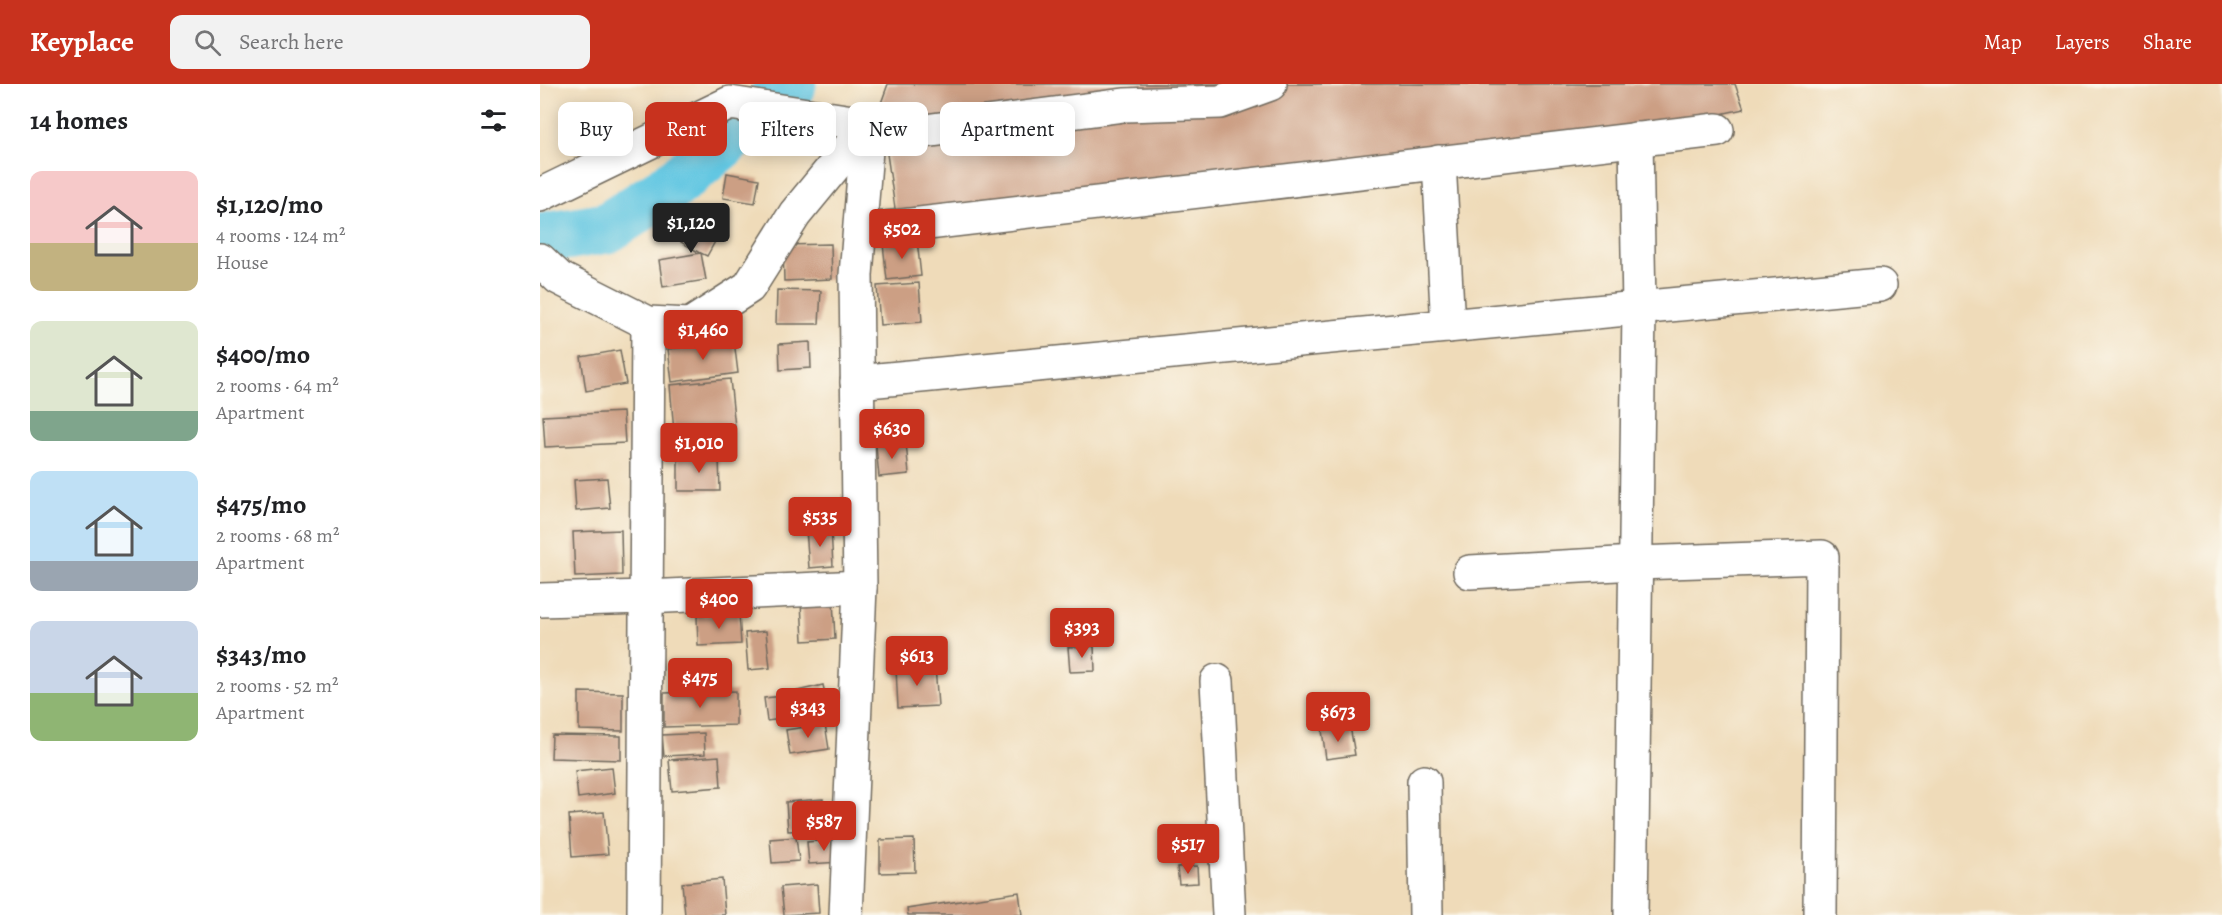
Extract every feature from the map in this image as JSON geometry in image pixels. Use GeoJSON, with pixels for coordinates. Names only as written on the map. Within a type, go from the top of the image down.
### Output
{"type":"FeatureCollection","features":[{"type":"Feature","properties":{"kind":"street"},"geometry":{"type":"LineString","coordinates":[[928,131],[1124,105],[1220,102],[1270,84]]}},
{"type":"Feature","properties":{"kind":"street"},"geometry":{"type":"LineString","coordinates":[[540,195],[730,104],[848,122]]}},
{"type":"Feature","properties":{"kind":"street"},"geometry":{"type":"LineString","coordinates":[[860,231],[1717,130]]}},
{"type":"Feature","properties":{"kind":"street"},"geometry":{"type":"LineString","coordinates":[[1631,915],[1639,308],[1636,139]]}},
{"type":"Feature","properties":{"kind":"street"},"geometry":{"type":"LineString","coordinates":[[549,269],[648,323],[690,325],[748,287],[795,214],[848,149]]}},
{"type":"Feature","properties":{"kind":"street"},"geometry":{"type":"LineString","coordinates":[[846,915],[860,587],[856,275],[866,156]]}},
{"type":"Feature","properties":{"kind":"street"},"geometry":{"type":"LineString","coordinates":[[1439,162],[1448,326]]}},
{"type":"Feature","properties":{"kind":"street"},"geometry":{"type":"LineString","coordinates":[[857,382],[1880,285]]}},
{"type":"Feature","properties":{"kind":"street"},"geometry":{"type":"LineString","coordinates":[[644,915],[648,323]]}},
{"type":"Feature","properties":{"kind":"street"},"geometry":{"type":"LineString","coordinates":[[1470,572],[1636,563],[1822,557],[1821,915]]}},
{"type":"Feature","properties":{"kind":"street"},"geometry":{"type":"LineString","coordinates":[[540,600],[860,587]]}},
{"type":"Feature","properties":{"kind":"street"},"geometry":{"type":"LineString","coordinates":[[1217,681],[1229,915]]}},
{"type":"Feature","properties":{"kind":"street"},"geometry":{"type":"LineString","coordinates":[[1424,782],[1426,915]]}},
{"type":"Feature","properties":{"kind":"building"},"geometry":{"type":"Polygon","coordinates":[[[888,84],[1735,84],[1744,109],[1462,168],[897,222],[887,156],[928,156],[928,102],[881,102],[888,84]]]}},
{"type":"Feature","properties":{"kind":"building"},"geometry":{"type":"Polygon","coordinates":[[[727,173],[759,179],[755,203],[723,198],[727,173]]]}},
{"type":"Feature","properties":{"kind":"building"},"geometry":{"type":"Polygon","coordinates":[[[697,213],[723,227],[707,256],[701,253],[706,280],[663,287],[659,260],[700,253],[681,242],[697,213]]]}},
{"type":"Feature","properties":{"kind":"building"},"geometry":{"type":"Polygon","coordinates":[[[917,240],[921,276],[887,280],[883,244],[917,240]]]}},
{"type":"Feature","properties":{"kind":"building"},"geometry":{"type":"Polygon","coordinates":[[[831,244],[832,279],[784,281],[783,245],[831,244]]]}},
{"type":"Feature","properties":{"kind":"building"},"geometry":{"type":"Polygon","coordinates":[[[919,283],[922,322],[880,325],[877,286],[919,283]]]}},
{"type":"Feature","properties":{"kind":"building"},"geometry":{"type":"Polygon","coordinates":[[[777,290],[821,291],[819,324],[776,324],[777,290]]]}},
{"type":"Feature","properties":{"kind":"building"},"geometry":{"type":"Polygon","coordinates":[[[734,340],[738,373],[672,382],[668,349],[734,340]]]}},
{"type":"Feature","properties":{"kind":"building"},"geometry":{"type":"Polygon","coordinates":[[[810,342],[811,368],[780,370],[779,344],[810,342]]]}},
{"type":"Feature","properties":{"kind":"building"},"geometry":{"type":"Polygon","coordinates":[[[620,350],[626,384],[586,391],[581,357],[620,350]]]}},
{"type":"Feature","properties":{"kind":"building"},"geometry":{"type":"Polygon","coordinates":[[[730,379],[735,427],[674,432],[670,385],[730,379]]]}},
{"type":"Feature","properties":{"kind":"building"},"geometry":{"type":"Polygon","coordinates":[[[623,412],[625,443],[545,447],[543,416],[623,412]]]}},
{"type":"Feature","properties":{"kind":"building"},"geometry":{"type":"Polygon","coordinates":[[[906,443],[909,474],[879,477],[876,445],[906,443]]]}},
{"type":"Feature","properties":{"kind":"building"},"geometry":{"type":"Polygon","coordinates":[[[678,457],[719,457],[720,491],[678,491],[678,457]]]}},
{"type":"Feature","properties":{"kind":"building"},"geometry":{"type":"Polygon","coordinates":[[[607,478],[610,508],[576,511],[574,480],[607,478]]]}},
{"type":"Feature","properties":{"kind":"building"},"geometry":{"type":"Polygon","coordinates":[[[831,528],[833,566],[809,568],[806,529],[831,528]]]}},
{"type":"Feature","properties":{"kind":"building"},"geometry":{"type":"Polygon","coordinates":[[[621,530],[622,575],[575,577],[573,532],[621,530]]]}},
{"type":"Feature","properties":{"kind":"building"},"geometry":{"type":"Polygon","coordinates":[[[833,600],[835,639],[803,641],[801,602],[833,600]]]}},
{"type":"Feature","properties":{"kind":"building"},"geometry":{"type":"Polygon","coordinates":[[[739,613],[741,644],[698,646],[697,616],[739,613]]]}},
{"type":"Feature","properties":{"kind":"building"},"geometry":{"type":"Polygon","coordinates":[[[766,631],[770,668],[748,670],[745,633],[766,631]]]}},
{"type":"Feature","properties":{"kind":"building"},"geometry":{"type":"Polygon","coordinates":[[[1094,646],[1095,671],[1070,672],[1068,647],[1094,646]]]}},
{"type":"Feature","properties":{"kind":"building"},"geometry":{"type":"Polygon","coordinates":[[[935,666],[938,706],[898,708],[896,669],[935,666]]]}},
{"type":"Feature","properties":{"kind":"building"},"geometry":{"type":"Polygon","coordinates":[[[823,685],[828,707],[802,714],[797,691],[823,685]]]}},
{"type":"Feature","properties":{"kind":"building"},"geometry":{"type":"Polygon","coordinates":[[[736,691],[736,725],[664,727],[664,693],[736,691]]]}},
{"type":"Feature","properties":{"kind":"building"},"geometry":{"type":"Polygon","coordinates":[[[579,692],[623,693],[623,731],[579,730],[579,692]]]}},
{"type":"Feature","properties":{"kind":"building"},"geometry":{"type":"Polygon","coordinates":[[[794,695],[796,717],[767,721],[764,698],[794,695]]]}},
{"type":"Feature","properties":{"kind":"building"},"geometry":{"type":"Polygon","coordinates":[[[825,724],[829,749],[790,755],[786,730],[825,724]]]}},
{"type":"Feature","properties":{"kind":"building"},"geometry":{"type":"Polygon","coordinates":[[[1350,726],[1355,755],[1326,759],[1322,730],[1350,726]]]}},
{"type":"Feature","properties":{"kind":"building"},"geometry":{"type":"Polygon","coordinates":[[[704,733],[705,754],[664,756],[662,735],[704,733]]]}},
{"type":"Feature","properties":{"kind":"building"},"geometry":{"type":"Polygon","coordinates":[[[552,735],[621,736],[621,760],[551,758],[552,735]]]}},
{"type":"Feature","properties":{"kind":"building"},"geometry":{"type":"Polygon","coordinates":[[[719,756],[721,787],[672,791],[669,760],[719,756]]]}},
{"type":"Feature","properties":{"kind":"building"},"geometry":{"type":"Polygon","coordinates":[[[612,767],[615,793],[578,798],[575,771],[612,767]]]}},
{"type":"Feature","properties":{"kind":"building"},"geometry":{"type":"Polygon","coordinates":[[[823,799],[825,829],[788,831],[786,802],[823,799]]]}},
{"type":"Feature","properties":{"kind":"building"},"geometry":{"type":"Polygon","coordinates":[[[604,812],[608,854],[572,857],[569,815],[604,812]]]}},
{"type":"Feature","properties":{"kind":"building"},"geometry":{"type":"Polygon","coordinates":[[[796,837],[799,861],[772,863],[770,839],[796,837]]]}},
{"type":"Feature","properties":{"kind":"building"},"geometry":{"type":"Polygon","coordinates":[[[838,839],[840,862],[809,864],[807,842],[838,839]]]}},
{"type":"Feature","properties":{"kind":"building"},"geometry":{"type":"Polygon","coordinates":[[[914,839],[915,872],[880,873],[880,840],[914,839]]]}},
{"type":"Feature","properties":{"kind":"building"},"geometry":{"type":"Polygon","coordinates":[[[1197,866],[1198,883],[1179,884],[1177,867],[1197,866]]]}},
{"type":"Feature","properties":{"kind":"building"},"geometry":{"type":"Polygon","coordinates":[[[722,879],[725,915],[685,915],[682,883],[722,879]]]}},
{"type":"Feature","properties":{"kind":"building"},"geometry":{"type":"Polygon","coordinates":[[[817,884],[819,913],[784,915],[781,887],[817,884]]]}},
{"type":"Feature","properties":{"kind":"building"},"geometry":{"type":"Polygon","coordinates":[[[1019,892],[1022,915],[908,915],[907,909],[1019,892]]]}},
{"type":"Feature","properties":{"kind":"waterway"},"geometry":{"type":"LineString","coordinates":[[540,239],[607,228],[672,186],[788,89],[791,84]]}}]}
